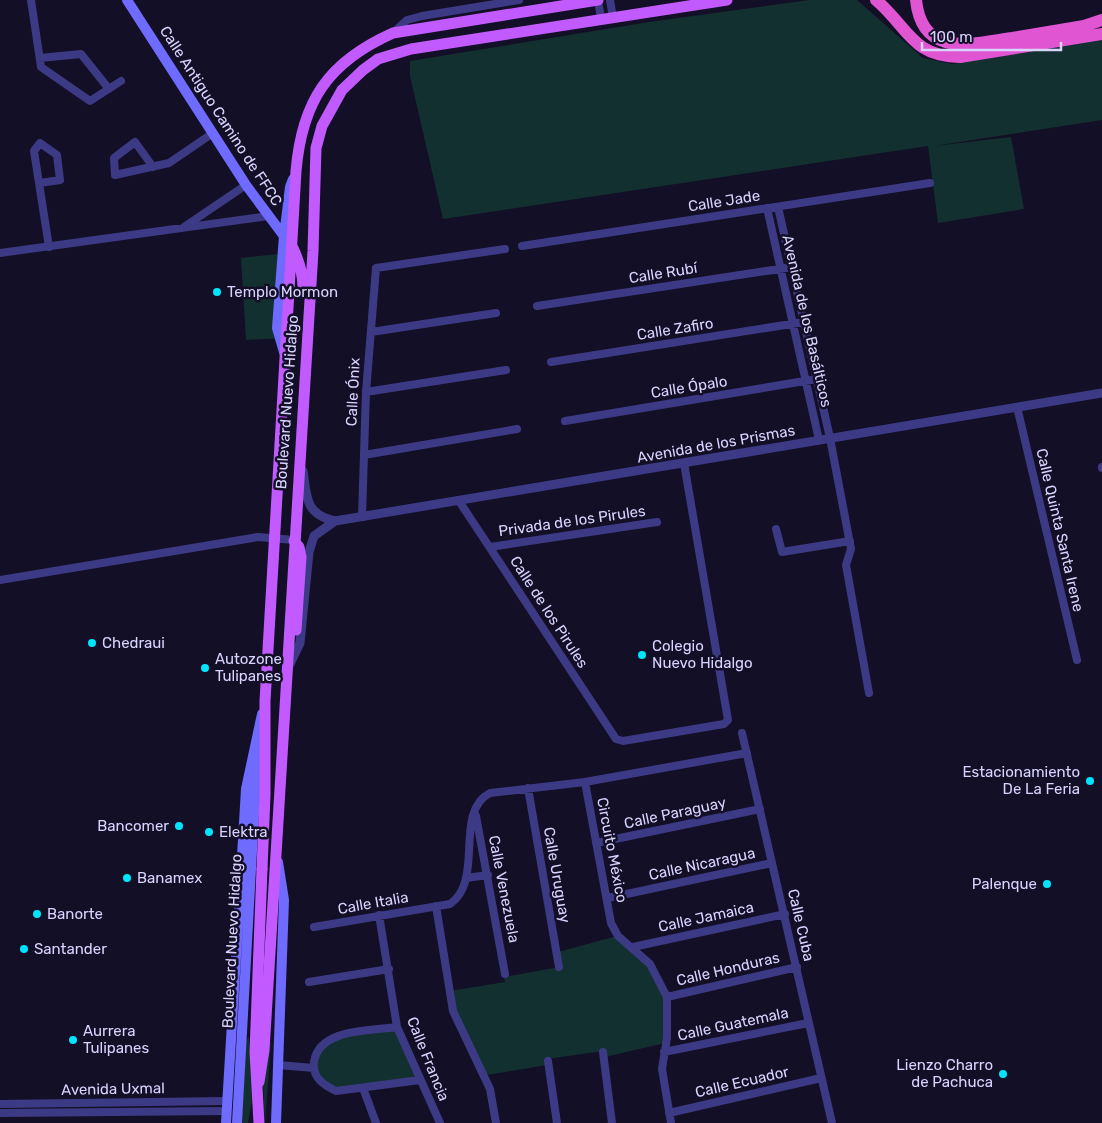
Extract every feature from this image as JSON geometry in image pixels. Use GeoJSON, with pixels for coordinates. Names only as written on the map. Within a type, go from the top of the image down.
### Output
{"type":"FeatureCollection","features":[{"type":"Feature","properties":{"kind":"highway"},"geometry":{"type":"LineString","coordinates":[[876,0],[921,48],[946,57],[960,58],[1102,34]]}},
{"type":"Feature","properties":{"kind":"highway"},"geometry":{"type":"LineString","coordinates":[[916,0],[917,14],[923,28],[933,37],[959,46],[1084,26],[1102,20]]}},
{"type":"Feature","properties":{"kind":"main road","name":"Calle Antiguo Camino de FFCC"},"geometry":{"type":"LineString","coordinates":[[128,0],[246,185],[292,247]]}},
{"type":"Feature","properties":{"kind":"main road","name":"Boulevard Nuevo Hidalgo"},"geometry":{"type":"LineString","coordinates":[[237,1123],[255,796],[265,701],[296,171],[299,141],[305,118],[316,96],[330,76],[352,55],[393,33],[598,0]]}},
{"type":"Feature","properties":{"kind":"main road","name":"Boulevard Nuevo Hidalgo"},"geometry":{"type":"LineString","coordinates":[[286,671],[296,639],[301,557],[299,547],[294,540],[313,250],[316,148],[322,126],[342,90],[378,59],[411,49],[727,0]]}},
{"type":"Feature","properties":{"kind":"main road"},"geometry":{"type":"LineString","coordinates":[[286,359],[277,328],[284,236],[290,187],[296,171]]}},
{"type":"Feature","properties":{"kind":"main road"},"geometry":{"type":"LineString","coordinates":[[283,258],[269,216],[275,217],[287,212]]}},
{"type":"Feature","properties":{"kind":"main road"},"geometry":{"type":"LineString","coordinates":[[292,247],[304,281],[303,314],[306,340]]}},
{"type":"Feature","properties":{"kind":"main road"},"geometry":{"type":"LineString","coordinates":[[253,1123],[264,1050],[277,853],[286,671]]}},
{"type":"Feature","properties":{"kind":"main road","name":"Boulevard Nuevo Hidalgo"},"geometry":{"type":"LineString","coordinates":[[259,1123],[255,1052],[265,795],[265,701]]}},
{"type":"Feature","properties":{"kind":"main road"},"geometry":{"type":"LineString","coordinates":[[226,1123],[246,789],[265,701]]}},
{"type":"Feature","properties":{"kind":"main road"},"geometry":{"type":"LineString","coordinates":[[276,1123],[284,900],[277,853]]}},
{"type":"Feature","properties":{"kind":"street"},"geometry":{"type":"LineString","coordinates":[[31,0],[41,67],[90,102],[121,81]]}},
{"type":"Feature","properties":{"kind":"street"},"geometry":{"type":"LineString","coordinates":[[393,33],[407,20],[422,16],[519,0]]}},
{"type":"Feature","properties":{"kind":"street"},"geometry":{"type":"LineString","coordinates":[[598,0],[601,20]]}},
{"type":"Feature","properties":{"kind":"street"},"geometry":{"type":"LineString","coordinates":[[610,0],[613,18]]}},
{"type":"Feature","properties":{"kind":"street"},"geometry":{"type":"LineString","coordinates":[[40,58],[80,54],[109,89]]}},
{"type":"Feature","properties":{"kind":"street"},"geometry":{"type":"LineString","coordinates":[[154,167],[135,142],[114,158],[115,175],[154,167],[169,163],[213,133]]}},
{"type":"Feature","properties":{"kind":"street"},"geometry":{"type":"LineString","coordinates":[[40,183],[60,180],[57,155],[40,143],[34,151],[49,246]]}},
{"type":"Feature","properties":{"kind":"street","name":"Calle Jade"},"geometry":{"type":"LineString","coordinates":[[522,246],[930,183]]}},
{"type":"Feature","properties":{"kind":"street"},"geometry":{"type":"LineString","coordinates":[[180,230],[246,185]]}},
{"type":"Feature","properties":{"kind":"street","name":"Avenida de los Basálticos"},"geometry":{"type":"LineString","coordinates":[[778,207],[830,438],[850,541]]}},
{"type":"Feature","properties":{"kind":"street","name":"Avenida de los Basálticos"},"geometry":{"type":"LineString","coordinates":[[767,208],[819,440]]}},
{"type":"Feature","properties":{"kind":"street"},"geometry":{"type":"LineString","coordinates":[[210,210],[218,224]]}},
{"type":"Feature","properties":{"kind":"street"},"geometry":{"type":"LineString","coordinates":[[0,253],[180,230],[269,216]]}},
{"type":"Feature","properties":{"kind":"street","name":"Calle Ónix"},"geometry":{"type":"LineString","coordinates":[[362,517],[366,392],[376,268],[505,249]]}},
{"type":"Feature","properties":{"kind":"street","name":"Calle Rubí"},"geometry":{"type":"LineString","coordinates":[[537,306],[792,267]]}},
{"type":"Feature","properties":{"kind":"street"},"geometry":{"type":"LineString","coordinates":[[371,332],[496,313]]}},
{"type":"Feature","properties":{"kind":"street","name":"Calle Zafiro"},"geometry":{"type":"LineString","coordinates":[[551,362],[804,322]]}},
{"type":"Feature","properties":{"kind":"street"},"geometry":{"type":"LineString","coordinates":[[366,392],[506,370]]}},
{"type":"Feature","properties":{"kind":"street","name":"Calle Ópalo"},"geometry":{"type":"LineString","coordinates":[[565,421],[817,379]]}},
{"type":"Feature","properties":{"kind":"street","name":"Avenida de los Prismas"},"geometry":{"type":"LineString","coordinates":[[286,671],[300,643],[309,552],[314,536],[335,521],[1102,393]]}},
{"type":"Feature","properties":{"kind":"street","name":"Calle Quinta Santa Irene"},"geometry":{"type":"LineString","coordinates":[[1016,407],[1076,660]]}},
{"type":"Feature","properties":{"kind":"street"},"geometry":{"type":"LineString","coordinates":[[364,455],[516,429]]}},
{"type":"Feature","properties":{"kind":"street"},"geometry":{"type":"LineString","coordinates":[[299,449],[308,502],[314,513],[335,521]]}},
{"type":"Feature","properties":{"kind":"street","name":"Calle de los Pirules"},"geometry":{"type":"LineString","coordinates":[[459,501],[616,739],[623,741],[724,724],[728,720],[684,463]]}},
{"type":"Feature","properties":{"kind":"street","name":"Privada de los Pirules"},"geometry":{"type":"LineString","coordinates":[[490,547],[657,522]]}},
{"type":"Feature","properties":{"kind":"street"},"geometry":{"type":"LineString","coordinates":[[776,528],[782,552],[850,541],[851,549],[846,565],[869,693]]}},
{"type":"Feature","properties":{"kind":"street"},"geometry":{"type":"LineString","coordinates":[[0,580],[250,538],[294,540]]}},
{"type":"Feature","properties":{"kind":"street","name":"Calle Cuba"},"geometry":{"type":"LineString","coordinates":[[742,733],[832,1123]]}},
{"type":"Feature","properties":{"kind":"street"},"geometry":{"type":"LineString","coordinates":[[585,782],[747,754]]}},
{"type":"Feature","properties":{"kind":"street","name":"Circuito México"},"geometry":{"type":"LineString","coordinates":[[474,808],[483,797],[490,793],[585,782],[608,898],[611,923],[618,936],[650,964],[666,998],[667,1038],[662,1069],[671,1123]]}},
{"type":"Feature","properties":{"kind":"street","name":"Calle Uruguay"},"geometry":{"type":"LineString","coordinates":[[528,788],[559,967]]}},
{"type":"Feature","properties":{"kind":"street"},"geometry":{"type":"LineString","coordinates":[[474,808],[466,878],[458,899],[450,904],[436,906],[453,1011],[490,1089],[496,1123]]}},
{"type":"Feature","properties":{"kind":"street","name":"Calle Venezuela"},"geometry":{"type":"LineString","coordinates":[[474,808],[506,974]]}},
{"type":"Feature","properties":{"kind":"street","name":"Calle Paraguay"},"geometry":{"type":"LineString","coordinates":[[596,843],[760,809]]}},
{"type":"Feature","properties":{"kind":"street","name":"Calle Nicaragua"},"geometry":{"type":"LineString","coordinates":[[608,898],[772,863]]}},
{"type":"Feature","properties":{"kind":"street"},"geometry":{"type":"LineString","coordinates":[[466,878],[488,876]]}},
{"type":"Feature","properties":{"kind":"street","name":"Calle Italia"},"geometry":{"type":"LineString","coordinates":[[314,927],[436,906]]}},
{"type":"Feature","properties":{"kind":"street","name":"Calle Jamaica"},"geometry":{"type":"LineString","coordinates":[[633,948],[785,914]]}},
{"type":"Feature","properties":{"kind":"street","name":"Calle Francia"},"geometry":{"type":"LineString","coordinates":[[378,915],[389,969],[397,1027],[440,1123]]}},
{"type":"Feature","properties":{"kind":"street","name":"Calle Honduras"},"geometry":{"type":"LineString","coordinates":[[666,998],[796,967]]}},
{"type":"Feature","properties":{"kind":"street"},"geometry":{"type":"LineString","coordinates":[[309,982],[389,969]]}},
{"type":"Feature","properties":{"kind":"street","name":"Calle Guatemala"},"geometry":{"type":"LineString","coordinates":[[664,1052],[808,1023]]}},
{"type":"Feature","properties":{"kind":"street"},"geometry":{"type":"LineString","coordinates":[[397,1027],[335,1036],[323,1043],[316,1054],[314,1068],[317,1077],[324,1085],[336,1091],[420,1080]]}},
{"type":"Feature","properties":{"kind":"street"},"geometry":{"type":"LineString","coordinates":[[603,1052],[612,1123]]}},
{"type":"Feature","properties":{"kind":"street"},"geometry":{"type":"LineString","coordinates":[[548,1060],[557,1123]]}},
{"type":"Feature","properties":{"kind":"street"},"geometry":{"type":"LineString","coordinates":[[278,1064],[314,1068]]}},
{"type":"Feature","properties":{"kind":"street","name":"Calle Ecuador"},"geometry":{"type":"LineString","coordinates":[[669,1112],[821,1078]]}},
{"type":"Feature","properties":{"kind":"street"},"geometry":{"type":"LineString","coordinates":[[363,1088],[376,1123]]}},
{"type":"Feature","properties":{"kind":"street","name":"Avenida Uxmal"},"geometry":{"type":"LineString","coordinates":[[0,1104],[227,1106]]}},
{"type":"Feature","properties":{"kind":"street","name":"Avenida Uxmal"},"geometry":{"type":"LineString","coordinates":[[0,1113],[227,1106]]}},
{"type":"Feature","properties":{"kind":"green space"},"geometry":{"type":"Polygon","coordinates":[[[809,0],[857,0],[923,58],[952,64],[1102,39],[1102,120],[934,146],[1011,137],[1024,209],[938,223],[928,146],[443,219],[410,76],[410,61],[649,22],[809,0]]]}},
{"type":"Feature","properties":{"kind":"green space"},"geometry":{"type":"Polygon","coordinates":[[[287,253],[287,338],[246,340],[241,258],[287,253]]]}},
{"type":"Feature","properties":{"kind":"green space"},"geometry":{"type":"Polygon","coordinates":[[[617,936],[649,965],[666,998],[665,1043],[605,1057],[603,1051],[547,1059],[547,1065],[487,1075],[458,1029],[450,991],[505,982],[504,977],[560,967],[558,952],[617,936]]]}},
{"type":"Feature","properties":{"kind":"green space"},"geometry":{"type":"Polygon","coordinates":[[[397,1027],[420,1080],[336,1091],[317,1077],[315,1054],[335,1036],[397,1027]]]}},
{"type":"Feature","properties":{"kind":"green space"},"geometry":{"type":"Polygon","coordinates":[[[249,1037],[252,1101],[248,1123],[242,1123],[246,1041],[249,1037]]]}},
{"type":"Feature","properties":{"kind":"green space"},"geometry":{"type":"Polygon","coordinates":[[[269,1043],[271,1043],[265,1123],[263,1081],[269,1043]]]}},
{"type":"Feature","properties":{"kind":"place","name":"Templo Mormon"},"geometry":{"type":"Point","coordinates":[217,292]}},
{"type":"Feature","properties":{"kind":"place","name":"Chedraui"},"geometry":{"type":"Point","coordinates":[92,643]}},
{"type":"Feature","properties":{"kind":"place","name":"Colegio Nuevo Hidalgo"},"geometry":{"type":"Point","coordinates":[642,655]}},
{"type":"Feature","properties":{"kind":"place","name":"Autozone Tulipanes"},"geometry":{"type":"Point","coordinates":[205,668]}},
{"type":"Feature","properties":{"kind":"place","name":"Estacionamiento De La Feria"},"geometry":{"type":"Point","coordinates":[1090,781]}},
{"type":"Feature","properties":{"kind":"place","name":"Bancomer"},"geometry":{"type":"Point","coordinates":[179,826]}},
{"type":"Feature","properties":{"kind":"place","name":"Elektra"},"geometry":{"type":"Point","coordinates":[209,832]}},
{"type":"Feature","properties":{"kind":"place","name":"Banamex"},"geometry":{"type":"Point","coordinates":[127,878]}},
{"type":"Feature","properties":{"kind":"place","name":"Palenque"},"geometry":{"type":"Point","coordinates":[1047,884]}},
{"type":"Feature","properties":{"kind":"place","name":"Banorte"},"geometry":{"type":"Point","coordinates":[37,914]}},
{"type":"Feature","properties":{"kind":"place","name":"Santander"},"geometry":{"type":"Point","coordinates":[24,949]}},
{"type":"Feature","properties":{"kind":"place","name":"Aurrera Tulipanes"},"geometry":{"type":"Point","coordinates":[73,1040]}},
{"type":"Feature","properties":{"kind":"place","name":"Lienzo Charro de Pachuca"},"geometry":{"type":"Point","coordinates":[1003,1074]}}]}
